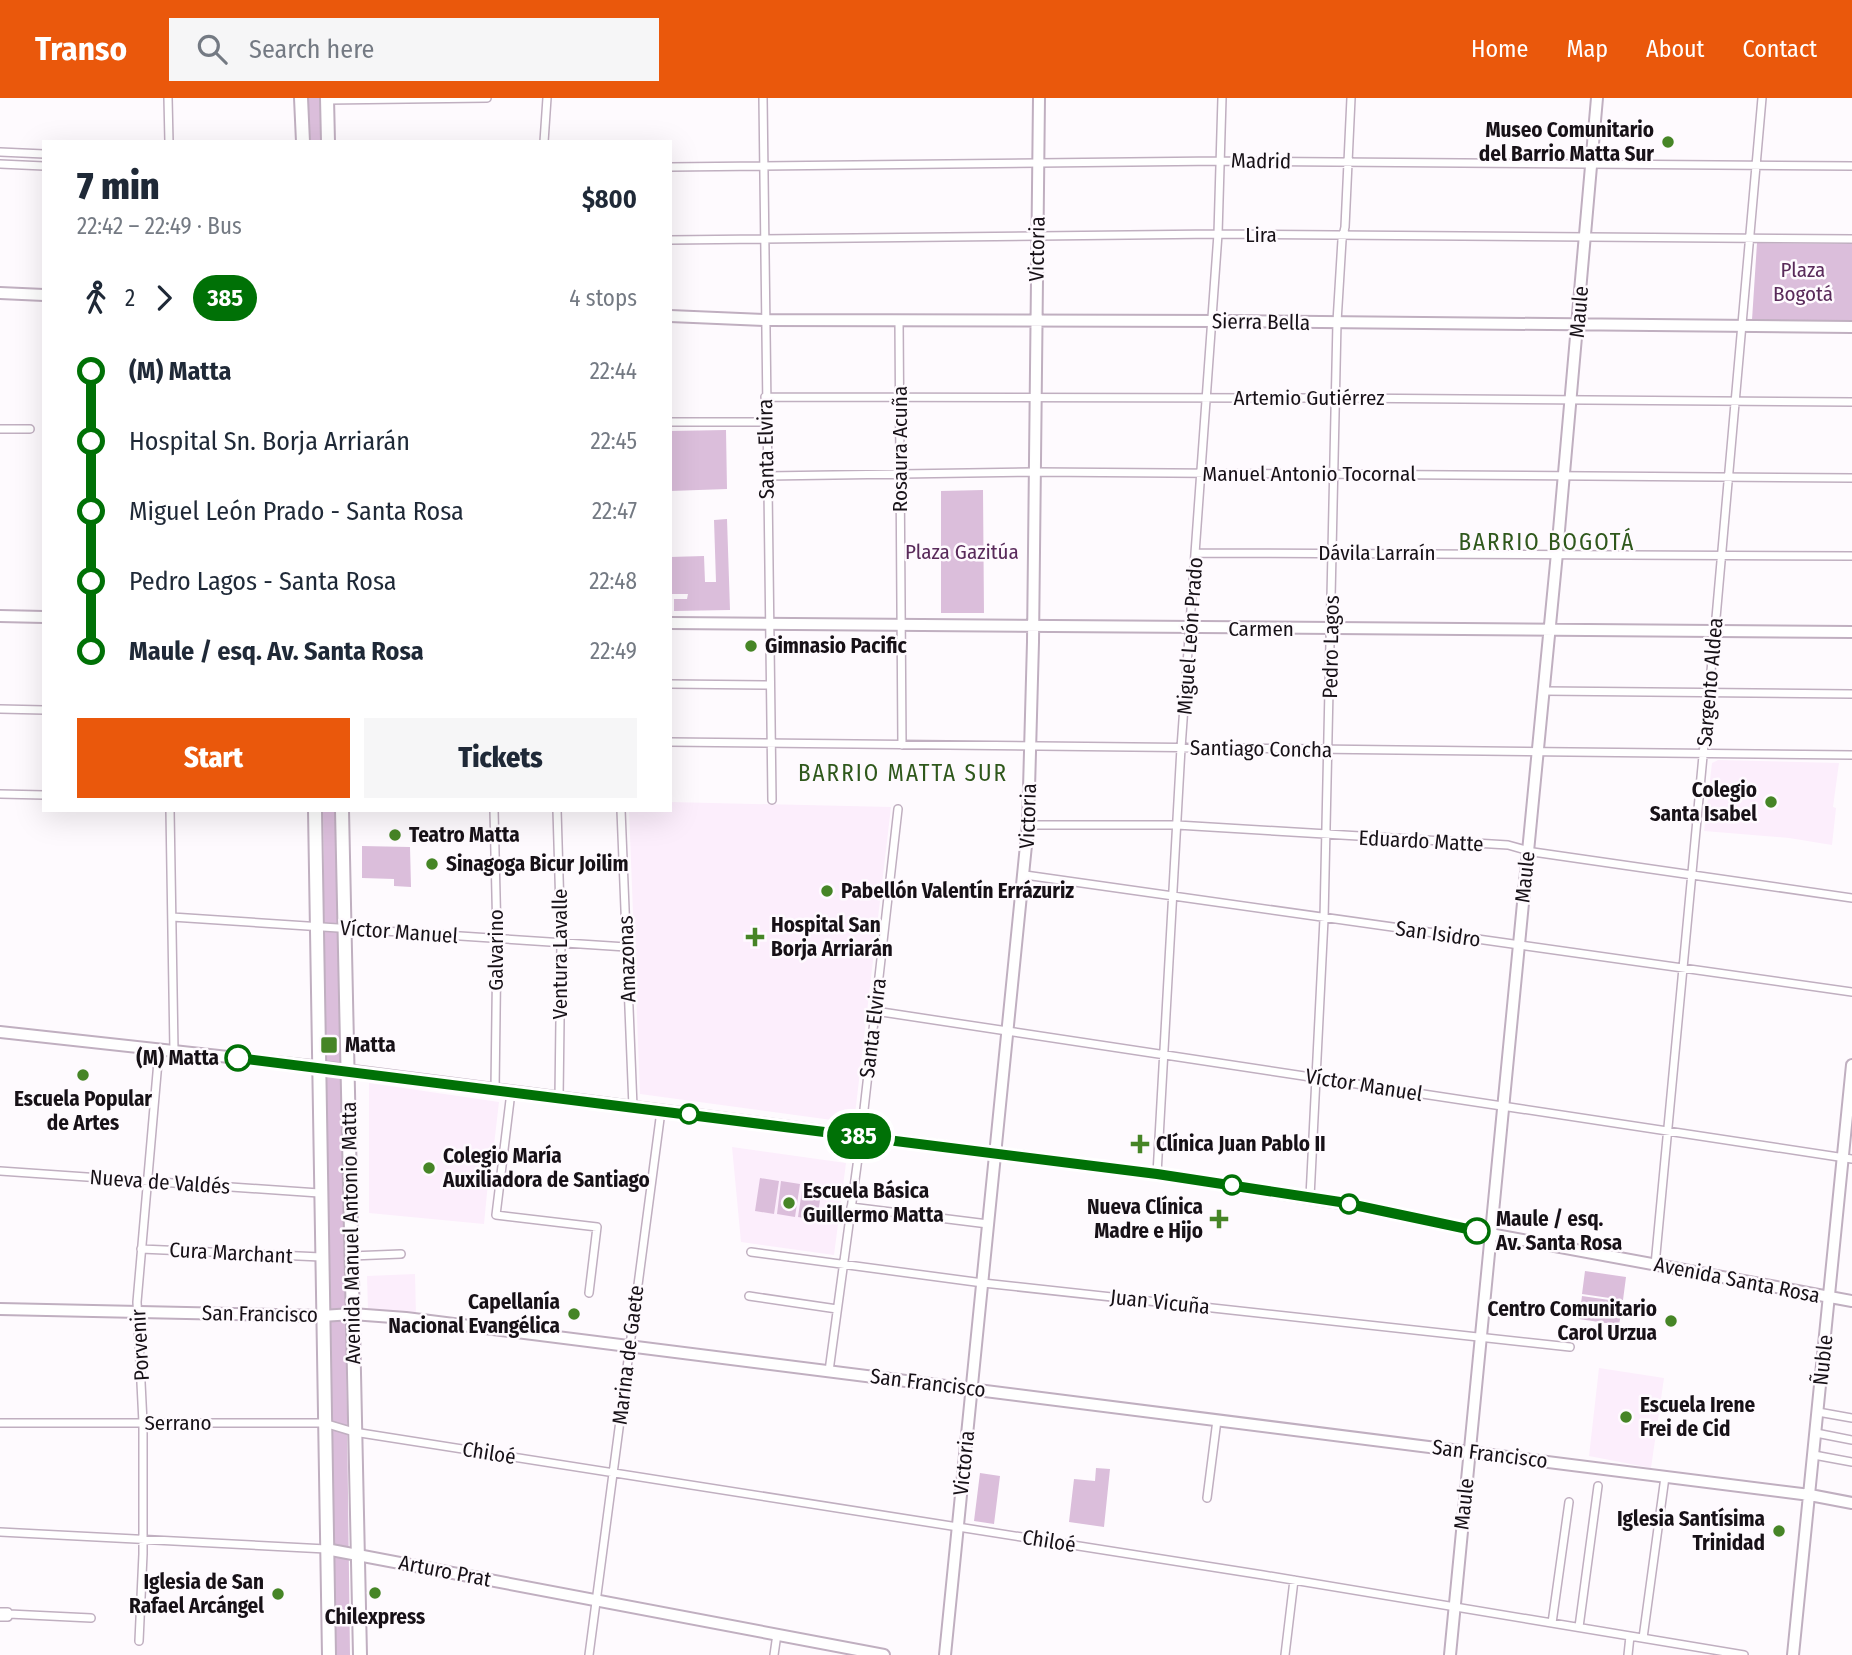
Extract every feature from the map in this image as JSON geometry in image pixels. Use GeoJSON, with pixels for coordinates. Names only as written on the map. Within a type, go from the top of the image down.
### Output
{"type":"FeatureCollection","features":[{"type":"Feature","properties":{"kind":"main road"},"geometry":{"type":"LineString","coordinates":[[301,98],[303,140]]}},
{"type":"Feature","properties":{"kind":"main road","name":"Victoria"},"geometry":{"type":"LineString","coordinates":[[945,1655],[1009,1031],[1009,980],[1025,875],[1031,746],[1039,98]]}},
{"type":"Feature","properties":{"kind":"main road","name":"Maule"},"geometry":{"type":"LineString","coordinates":[[1450,1655],[1550,630],[1597,98]]}},
{"type":"Feature","properties":{"kind":"main road"},"geometry":{"type":"LineString","coordinates":[[327,99],[328,140]]}},
{"type":"Feature","properties":{"kind":"main road"},"geometry":{"type":"LineString","coordinates":[[0,293],[42,295]]}},
{"type":"Feature","properties":{"kind":"main road","name":"Sierra Bella"},"geometry":{"type":"LineString","coordinates":[[672,316],[764,320],[1852,327]]}},
{"type":"Feature","properties":{"kind":"main road"},"geometry":{"type":"LineString","coordinates":[[0,617],[42,617]]}},
{"type":"Feature","properties":{"kind":"main road","name":"Carmen"},"geometry":{"type":"LineString","coordinates":[[672,623],[1852,632]]}},
{"type":"Feature","properties":{"kind":"main road","name":"Avenida Manuel Antonio Matta"},"geometry":{"type":"LineString","coordinates":[[315,812],[329,1655]]}},
{"type":"Feature","properties":{"kind":"main road","name":"Avenida Manuel Antonio Matta"},"geometry":{"type":"LineString","coordinates":[[342,812],[360,1655]]}},
{"type":"Feature","properties":{"kind":"main road","name":"Avenida Santa Rosa"},"geometry":{"type":"LineString","coordinates":[[0,1032],[319,1067],[1157,1174],[1393,1212],[1490,1234],[1852,1301]]}},
{"type":"Feature","properties":{"kind":"main road","name":"Ñuble"},"geometry":{"type":"LineString","coordinates":[[1793,1655],[1829,1298],[1847,1158],[1852,1065]]}},
{"type":"Feature","properties":{"kind":"main road","name":"San Francisco"},"geometry":{"type":"LineString","coordinates":[[0,1308],[322,1316],[352,1314],[406,1318],[1469,1452],[1599,1478],[1665,1477],[1810,1495],[1852,1503]]}},
{"type":"Feature","properties":{"kind":"main road","name":"Arturo Prat"},"geometry":{"type":"LineString","coordinates":[[326,1549],[884,1655]]}},
{"type":"Feature","properties":{"kind":"street"},"geometry":{"type":"LineString","coordinates":[[168,98],[169,140]]}},
{"type":"Feature","properties":{"kind":"street"},"geometry":{"type":"LineString","coordinates":[[327,99],[487,98]]}},
{"type":"Feature","properties":{"kind":"street"},"geometry":{"type":"LineString","coordinates":[[544,140],[547,98]]}},
{"type":"Feature","properties":{"kind":"street","name":"Santa Elvira"},"geometry":{"type":"LineString","coordinates":[[763,98],[772,800]]}},
{"type":"Feature","properties":{"kind":"street","name":"Miguel León Prado"},"geometry":{"type":"LineString","coordinates":[[1157,1174],[1181,748],[1218,234],[1222,98]]}},
{"type":"Feature","properties":{"kind":"street","name":"Pedro Lagos"},"geometry":{"type":"LineString","coordinates":[[1310,1197],[1324,919],[1337,322],[1351,98]]}},
{"type":"Feature","properties":{"kind":"street","name":"Sargento Aldea"},"geometry":{"type":"LineString","coordinates":[[1655,1265],[1762,98]]}},
{"type":"Feature","properties":{"kind":"street"},"geometry":{"type":"LineString","coordinates":[[0,152],[42,154]]}},
{"type":"Feature","properties":{"kind":"street","name":"Madrid"},"geometry":{"type":"LineString","coordinates":[[672,167],[1221,161],[1852,166]]}},
{"type":"Feature","properties":{"kind":"street"},"geometry":{"type":"LineString","coordinates":[[0,164],[42,166]]}},
{"type":"Feature","properties":{"kind":"street","name":"Lira"},"geometry":{"type":"LineString","coordinates":[[672,240],[1218,234],[1852,239]]}},
{"type":"Feature","properties":{"kind":"street","name":"Rosaura Acuña"},"geometry":{"type":"LineString","coordinates":[[899,321],[902,745]]}},
{"type":"Feature","properties":{"kind":"street","name":"Artemio Gutiérrez"},"geometry":{"type":"LineString","coordinates":[[765,397],[1852,402]]}},
{"type":"Feature","properties":{"kind":"street"},"geometry":{"type":"LineString","coordinates":[[672,422],[766,422]]}},
{"type":"Feature","properties":{"kind":"street"},"geometry":{"type":"LineString","coordinates":[[0,429],[30,429]]}},
{"type":"Feature","properties":{"kind":"street","name":"Manuel Antonio Tocornal"},"geometry":{"type":"LineString","coordinates":[[766,476],[1035,472],[1852,478]]}},
{"type":"Feature","properties":{"kind":"street","name":"Dávila Larraín"},"geometry":{"type":"LineString","coordinates":[[1196,553],[1852,556]]}},
{"type":"Feature","properties":{"kind":"street"},"geometry":{"type":"LineString","coordinates":[[672,684],[770,685]]}},
{"type":"Feature","properties":{"kind":"street"},"geometry":{"type":"LineString","coordinates":[[1544,691],[1852,694]]}},
{"type":"Feature","properties":{"kind":"street"},"geometry":{"type":"LineString","coordinates":[[0,709],[42,709]]}},
{"type":"Feature","properties":{"kind":"street","name":"Santiago Concha"},"geometry":{"type":"LineString","coordinates":[[672,742],[1852,755]]}},
{"type":"Feature","properties":{"kind":"street"},"geometry":{"type":"LineString","coordinates":[[0,794],[42,794]]}},
{"type":"Feature","properties":{"kind":"street","name":"Santa Elvira"},"geometry":{"type":"LineString","coordinates":[[829,1371],[861,1136],[898,809]]}},
{"type":"Feature","properties":{"kind":"street"},"geometry":{"type":"LineString","coordinates":[[170,812],[174,1051]]}},
{"type":"Feature","properties":{"kind":"street","name":"Galvarino"},"geometry":{"type":"LineString","coordinates":[[494,812],[497,938],[495,1090]]}},
{"type":"Feature","properties":{"kind":"street","name":"Ventura Lavalle"},"geometry":{"type":"LineString","coordinates":[[557,812],[561,943],[559,1098]]}},
{"type":"Feature","properties":{"kind":"street","name":"Amazonas"},"geometry":{"type":"LineString","coordinates":[[621,812],[633,1107]]}},
{"type":"Feature","properties":{"kind":"street","name":"Eduardo Matte"},"geometry":{"type":"LineString","coordinates":[[1028,825],[1177,825],[1508,845],[1852,898]]}},
{"type":"Feature","properties":{"kind":"street","name":"San Isidro"},"geometry":{"type":"LineString","coordinates":[[1025,875],[1852,992]]}},
{"type":"Feature","properties":{"kind":"street","name":"Víctor Manuel"},"geometry":{"type":"LineString","coordinates":[[172,917],[626,947]]}},
{"type":"Feature","properties":{"kind":"street","name":"Víctor Manuel"},"geometry":{"type":"LineString","coordinates":[[875,1011],[1847,1158]]}},
{"type":"Feature","properties":{"kind":"street","name":"Porvenir"},"geometry":{"type":"LineString","coordinates":[[139,1641],[143,1423],[137,1312],[159,1049]]}},
{"type":"Feature","properties":{"kind":"street"},"geometry":{"type":"LineString","coordinates":[[511,1092],[496,1215],[597,1227],[589,1293]]}},
{"type":"Feature","properties":{"kind":"street","name":"Marina de Gaete"},"geometry":{"type":"LineString","coordinates":[[589,1655],[661,1111]]}},
{"type":"Feature","properties":{"kind":"street","name":"Nueva de Valdés"},"geometry":{"type":"LineString","coordinates":[[0,1171],[320,1193]]}},
{"type":"Feature","properties":{"kind":"street"},"geometry":{"type":"LineString","coordinates":[[851,1207],[988,1224]]}},
{"type":"Feature","properties":{"kind":"street","name":"Cura Marchant"},"geometry":{"type":"LineString","coordinates":[[142,1249],[321,1257]]}},
{"type":"Feature","properties":{"kind":"street","name":"Juan Vicuña"},"geometry":{"type":"LineString","coordinates":[[751,1252],[982,1283],[1570,1347]]}},
{"type":"Feature","properties":{"kind":"street"},"geometry":{"type":"LineString","coordinates":[[351,1256],[401,1254]]}},
{"type":"Feature","properties":{"kind":"street"},"geometry":{"type":"LineString","coordinates":[[749,1296],[837,1309]]}},
{"type":"Feature","properties":{"kind":"street"},"geometry":{"type":"LineString","coordinates":[[1818,1412],[1852,1418]]}},
{"type":"Feature","properties":{"kind":"street"},"geometry":{"type":"LineString","coordinates":[[1207,1497],[1217,1420]]}},
{"type":"Feature","properties":{"kind":"street","name":"Serrano"},"geometry":{"type":"LineString","coordinates":[[0,1423],[324,1423],[354,1432]]}},
{"type":"Feature","properties":{"kind":"street","name":"Chiloé"},"geometry":{"type":"LineString","coordinates":[[354,1432],[1294,1580],[1744,1655]]}},
{"type":"Feature","properties":{"kind":"street"},"geometry":{"type":"LineString","coordinates":[[1816,1433],[1852,1440]]}},
{"type":"Feature","properties":{"kind":"street"},"geometry":{"type":"LineString","coordinates":[[1814,1455],[1852,1462]]}},
{"type":"Feature","properties":{"kind":"street"},"geometry":{"type":"LineString","coordinates":[[1643,1638],[1665,1477]]}},
{"type":"Feature","properties":{"kind":"street"},"geometry":{"type":"LineString","coordinates":[[1579,1627],[1599,1478]]}},
{"type":"Feature","properties":{"kind":"street"},"geometry":{"type":"LineString","coordinates":[[1552,1623],[1569,1502]]}},
{"type":"Feature","properties":{"kind":"street","name":"Arturo Prat"},"geometry":{"type":"LineString","coordinates":[[0,1532],[326,1549]]}},
{"type":"Feature","properties":{"kind":"street"},"geometry":{"type":"LineString","coordinates":[[1286,1655],[1294,1580]]}},
{"type":"Feature","properties":{"kind":"street"},"geometry":{"type":"LineString","coordinates":[[0,1614],[8,1617],[9,1614],[91,1618]]}},
{"type":"Feature","properties":{"kind":"street"},"geometry":{"type":"LineString","coordinates":[[774,1655],[777,1634]]}},
{"type":"Feature","properties":{"kind":"street"},"geometry":{"type":"LineString","coordinates":[[1628,1655],[1630,1636]]}},
{"type":"Feature","properties":{"kind":"shaded area","name":"Colegio Santa Isabel"},"geometry":{"type":"Polygon","coordinates":[[[1718,760],[1839,763],[1833,807],[1836,808],[1832,845],[1789,838],[1704,831],[1712,763],[1718,760]]]}},
{"type":"Feature","properties":{"kind":"shaded area","name":"Hospital San Borja Arriarán"},"geometry":{"type":"Polygon","coordinates":[[[672,802],[891,807],[854,1123],[640,1094],[629,812],[672,812],[672,802]]]}},
{"type":"Feature","properties":{"kind":"shaded area","name":"Colegio María Auxiliadora de Santiago"},"geometry":{"type":"Polygon","coordinates":[[[369,1083],[499,1102],[484,1224],[369,1213],[369,1083]]]}},
{"type":"Feature","properties":{"kind":"shaded area","name":"Escuela Básica Guillermo Matta"},"geometry":{"type":"Polygon","coordinates":[[[732,1147],[846,1163],[834,1255],[741,1242],[732,1147]]]}},
{"type":"Feature","properties":{"kind":"shaded area"},"geometry":{"type":"Polygon","coordinates":[[[415,1274],[416,1315],[368,1310],[367,1276],[415,1274]]]}},
{"type":"Feature","properties":{"kind":"shaded area","name":"Escuela Irene Frei de Cid"},"geometry":{"type":"Polygon","coordinates":[[[1599,1368],[1664,1378],[1651,1468],[1589,1456],[1599,1368]]]}},
{"type":"Feature","properties":{"kind":"green space"},"geometry":{"type":"Polygon","coordinates":[[[308,98],[320,98],[321,140],[308,140],[308,98]]]}},
{"type":"Feature","properties":{"kind":"green space","name":"Plaza Bogotá"},"geometry":{"type":"Polygon","coordinates":[[[1757,243],[1852,244],[1852,321],[1752,320],[1757,243]]]}},
{"type":"Feature","properties":{"kind":"green space"},"geometry":{"type":"Polygon","coordinates":[[[726,430],[727,489],[672,491],[672,431],[726,430]]]}},
{"type":"Feature","properties":{"kind":"green space","name":"Plaza Gazitúa"},"geometry":{"type":"Polygon","coordinates":[[[983,490],[984,613],[941,613],[941,491],[983,490]]]}},
{"type":"Feature","properties":{"kind":"green space"},"geometry":{"type":"Polygon","coordinates":[[[727,519],[730,610],[674,611],[674,599],[687,599],[688,594],[672,594],[672,557],[704,556],[705,582],[716,582],[714,520],[727,519]]]}},
{"type":"Feature","properties":{"kind":"green space"},"geometry":{"type":"Polygon","coordinates":[[[323,812],[337,812],[350,1655],[336,1655],[330,1447],[323,812]]]}},
{"type":"Feature","properties":{"kind":"green space"},"geometry":{"type":"Polygon","coordinates":[[[362,846],[410,847],[411,887],[394,886],[394,879],[362,878],[362,846]]]}},
{"type":"Feature","properties":{"kind":"green space"},"geometry":{"type":"Polygon","coordinates":[[[760,1178],[779,1181],[774,1214],[755,1211],[760,1178]]]}},
{"type":"Feature","properties":{"kind":"green space"},"geometry":{"type":"Polygon","coordinates":[[[781,1181],[800,1184],[795,1217],[777,1214],[781,1181]]]}},
{"type":"Feature","properties":{"kind":"green space"},"geometry":{"type":"Polygon","coordinates":[[[803,1184],[822,1187],[817,1220],[798,1217],[803,1184]]]}},
{"type":"Feature","properties":{"kind":"green space"},"geometry":{"type":"Polygon","coordinates":[[[1585,1271],[1626,1277],[1623,1300],[1582,1294],[1585,1271]]]}},
{"type":"Feature","properties":{"kind":"green space"},"geometry":{"type":"Polygon","coordinates":[[[1582,1296],[1623,1302],[1619,1325],[1579,1319],[1582,1296]]]}},
{"type":"Feature","properties":{"kind":"green space"},"geometry":{"type":"Polygon","coordinates":[[[1096,1468],[1110,1469],[1104,1527],[1069,1522],[1074,1479],[1095,1481],[1096,1468]]]}},
{"type":"Feature","properties":{"kind":"green space"},"geometry":{"type":"Polygon","coordinates":[[[980,1473],[1000,1476],[994,1524],[974,1521],[980,1473]]]}},
{"type":"Feature","properties":{"kind":"bus line","name":"385"},"geometry":{"type":"LineString","coordinates":[[238,1058],[1157,1174],[1340,1202],[1477,1231]]}},
{"type":"Feature","properties":{"kind":"place","name":"Museo Comunitario del Barrio Matta Sur"},"geometry":{"type":"Point","coordinates":[1668,142]}},
{"type":"Feature","properties":{"kind":"place","name":"Gimnasio Pacific"},"geometry":{"type":"Point","coordinates":[751,646]}},
{"type":"Feature","properties":{"kind":"place","name":"Colegio Santa Isabel"},"geometry":{"type":"Point","coordinates":[1771,802]}},
{"type":"Feature","properties":{"kind":"place","name":"Teatro Matta"},"geometry":{"type":"Point","coordinates":[395,835]}},
{"type":"Feature","properties":{"kind":"place","name":"Sinagoga Bicur Joilim"},"geometry":{"type":"Point","coordinates":[432,864]}},
{"type":"Feature","properties":{"kind":"place","name":"Pabellón Valentín Errázuriz"},"geometry":{"type":"Point","coordinates":[827,891]}},
{"type":"Feature","properties":{"kind":"place","name":"Hospital San Borja Arriarán"},"geometry":{"type":"Point","coordinates":[755,937]}},
{"type":"Feature","properties":{"kind":"place","name":"Matta"},"geometry":{"type":"Point","coordinates":[329,1045]}},
{"type":"Feature","properties":{"kind":"place","name":"(M) Matta"},"geometry":{"type":"Point","coordinates":[238,1058]}},
{"type":"Feature","properties":{"kind":"place","name":"Escuela Popular de Artes"},"geometry":{"type":"Point","coordinates":[83,1075]}},
{"type":"Feature","properties":{"kind":"place","name":"Clínica Juan Pablo II"},"geometry":{"type":"Point","coordinates":[1140,1144]}},
{"type":"Feature","properties":{"kind":"place","name":"Colegio María Auxiliadora de Santiago"},"geometry":{"type":"Point","coordinates":[429,1168]}},
{"type":"Feature","properties":{"kind":"place","name":"Escuela Básica Guillermo Matta"},"geometry":{"type":"Point","coordinates":[789,1203]}},
{"type":"Feature","properties":{"kind":"place","name":"Nueva Clínica Madre e Hijo"},"geometry":{"type":"Point","coordinates":[1219,1219]}},
{"type":"Feature","properties":{"kind":"place","name":"Maule / esq. Av. Santa Rosa"},"geometry":{"type":"Point","coordinates":[1477,1231]}},
{"type":"Feature","properties":{"kind":"place","name":"Capellanía Nacional Evangélica"},"geometry":{"type":"Point","coordinates":[574,1314]}},
{"type":"Feature","properties":{"kind":"place","name":"Centro Comunitario Carol Urzua"},"geometry":{"type":"Point","coordinates":[1671,1321]}},
{"type":"Feature","properties":{"kind":"place","name":"Escuela Irene Frei de Cid"},"geometry":{"type":"Point","coordinates":[1626,1417]}},
{"type":"Feature","properties":{"kind":"place","name":"Iglesia Santísima Trinidad"},"geometry":{"type":"Point","coordinates":[1779,1531]}},
{"type":"Feature","properties":{"kind":"place","name":"Chilexpress"},"geometry":{"type":"Point","coordinates":[375,1593]}},
{"type":"Feature","properties":{"kind":"place","name":"Iglesia de San Rafael Arcángel"},"geometry":{"type":"Point","coordinates":[278,1594]}},
{"type":"Feature","properties":{"kind":"district","name":"BARRIO BOGOTÁ"},"geometry":{"type":"Point","coordinates":[1547,542]}},
{"type":"Feature","properties":{"kind":"district","name":"BARRIO MATTA SUR"},"geometry":{"type":"Point","coordinates":[903,773]}}]}
